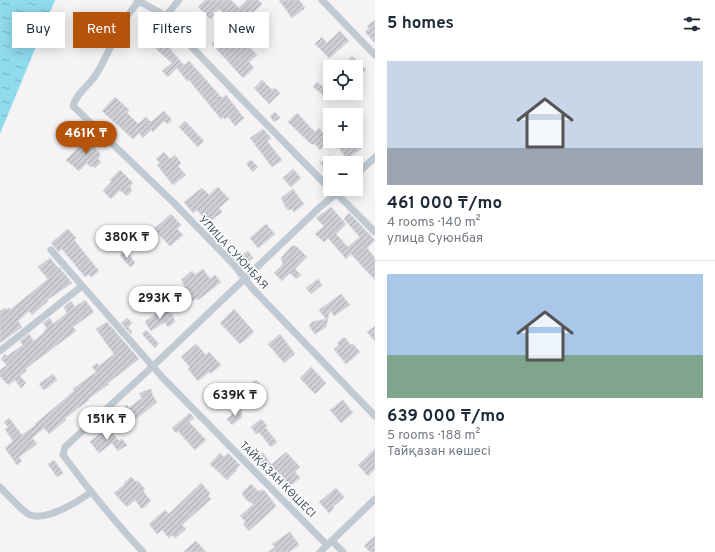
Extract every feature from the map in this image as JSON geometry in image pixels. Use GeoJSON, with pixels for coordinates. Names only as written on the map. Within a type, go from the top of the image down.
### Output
{"type":"FeatureCollection","features":[{"type":"Feature","properties":{"kind":"street"},"geometry":{"type":"LineString","coordinates":[[169,12],[179,0]]}},
{"type":"Feature","properties":{"kind":"street"},"geometry":{"type":"LineString","coordinates":[[322,0],[375,55]]}},
{"type":"Feature","properties":{"kind":"street"},"geometry":{"type":"LineString","coordinates":[[138,1],[159,12]]}},
{"type":"Feature","properties":{"kind":"street","name":"УЛИЦА СУЮНБАЯ"},"geometry":{"type":"LineString","coordinates":[[138,1],[116,34],[108,54],[95,77],[75,100],[73,106],[174,203],[375,416]]}},
{"type":"Feature","properties":{"kind":"street"},"geometry":{"type":"LineString","coordinates":[[193,48],[323,182]]}},
{"type":"Feature","properties":{"kind":"street"},"geometry":{"type":"LineString","coordinates":[[363,168],[375,157]]}},
{"type":"Feature","properties":{"kind":"street"},"geometry":{"type":"LineString","coordinates":[[143,552],[111,518],[63,456],[65,447],[153,366],[320,207],[334,196]]}},
{"type":"Feature","properties":{"kind":"street"},"geometry":{"type":"LineString","coordinates":[[344,196],[375,232]]}},
{"type":"Feature","properties":{"kind":"street","name":"ТАЙҚАЗАН КӨШЕСІ"},"geometry":{"type":"LineString","coordinates":[[51,250],[153,366],[329,543],[343,552]]}},
{"type":"Feature","properties":{"kind":"street"},"geometry":{"type":"LineString","coordinates":[[0,351],[82,286]]}},
{"type":"Feature","properties":{"kind":"street"},"geometry":{"type":"LineString","coordinates":[[0,487],[29,515],[38,517],[51,514],[82,499],[91,492]]}},
{"type":"Feature","properties":{"kind":"street"},"geometry":{"type":"LineString","coordinates":[[320,552],[375,499]]}},
{"type":"Feature","properties":{"kind":"water"},"geometry":{"type":"Polygon","coordinates":[[[0,0],[55,0],[50,12],[12,12],[12,48],[35,48],[0,134],[0,0]]]}},
{"type":"Feature","properties":{"kind":"building"},"geometry":{"type":"Polygon","coordinates":[[[205,0],[231,0],[239,8],[247,0],[258,0],[262,4],[253,12],[222,12],[219,9],[214,12],[214,15],[210,19],[206,15],[206,12],[203,12],[198,7],[205,0]]]}},
{"type":"Feature","properties":{"kind":"building"},"geometry":{"type":"Polygon","coordinates":[[[279,0],[299,0],[305,8],[292,18],[279,0]]]}},
{"type":"Feature","properties":{"kind":"building"},"geometry":{"type":"Polygon","coordinates":[[[375,20],[375,43],[365,32],[369,28],[367,26],[375,20]]]}},
{"type":"Feature","properties":{"kind":"building"},"geometry":{"type":"Polygon","coordinates":[[[340,31],[349,41],[329,58],[315,44],[322,37],[327,43],[340,31]]]}},
{"type":"Feature","properties":{"kind":"building"},"geometry":{"type":"Polygon","coordinates":[[[171,48],[170,49],[184,65],[189,61],[222,98],[226,95],[244,118],[235,126],[228,117],[225,119],[223,117],[221,119],[189,80],[187,81],[177,68],[168,77],[162,71],[172,63],[156,49],[171,48]]]}},
{"type":"Feature","properties":{"kind":"building"},"geometry":{"type":"Polygon","coordinates":[[[216,48],[250,48],[257,55],[249,62],[254,68],[243,78],[216,48]]]}},
{"type":"Feature","properties":{"kind":"building"},"geometry":{"type":"Polygon","coordinates":[[[352,56],[356,60],[348,60],[352,56]]]}},
{"type":"Feature","properties":{"kind":"building"},"geometry":{"type":"Polygon","coordinates":[[[262,80],[272,90],[275,88],[280,93],[269,104],[254,88],[262,80]]]}},
{"type":"Feature","properties":{"kind":"building"},"geometry":{"type":"Polygon","coordinates":[[[317,82],[323,86],[323,94],[313,87],[317,82]]]}},
{"type":"Feature","properties":{"kind":"building"},"geometry":{"type":"Polygon","coordinates":[[[115,97],[129,110],[127,113],[138,124],[146,117],[151,122],[164,111],[172,120],[167,124],[164,121],[153,132],[151,130],[143,138],[139,133],[133,139],[102,111],[115,97]]]}},
{"type":"Feature","properties":{"kind":"building"},"geometry":{"type":"Polygon","coordinates":[[[275,112],[280,118],[274,122],[270,116],[275,112]]]}},
{"type":"Feature","properties":{"kind":"building"},"geometry":{"type":"Polygon","coordinates":[[[297,113],[315,132],[319,128],[323,133],[323,147],[320,150],[314,143],[312,145],[288,122],[297,113]]]}},
{"type":"Feature","properties":{"kind":"building"},"geometry":{"type":"Polygon","coordinates":[[[185,121],[204,141],[198,147],[179,127],[185,121]]]}},
{"type":"Feature","properties":{"kind":"building"},"geometry":{"type":"Polygon","coordinates":[[[263,129],[271,138],[267,141],[282,160],[272,167],[250,138],[263,129]]]}},
{"type":"Feature","properties":{"kind":"building"},"geometry":{"type":"Polygon","coordinates":[[[91,135],[100,143],[95,148],[99,152],[100,156],[98,159],[101,162],[95,168],[92,166],[90,167],[87,163],[79,171],[66,160],[91,135]]]}},
{"type":"Feature","properties":{"kind":"building"},"geometry":{"type":"Polygon","coordinates":[[[339,148],[362,148],[351,156],[345,156],[339,148]]]}},
{"type":"Feature","properties":{"kind":"building"},"geometry":{"type":"Polygon","coordinates":[[[164,152],[170,159],[175,155],[181,163],[178,166],[186,175],[173,185],[157,165],[160,163],[156,159],[164,152]]]}},
{"type":"Feature","properties":{"kind":"building"},"geometry":{"type":"Polygon","coordinates":[[[251,160],[258,167],[253,172],[246,164],[251,160]]]}},
{"type":"Feature","properties":{"kind":"building"},"geometry":{"type":"Polygon","coordinates":[[[293,169],[301,178],[291,187],[283,178],[293,169]]]}},
{"type":"Feature","properties":{"kind":"building"},"geometry":{"type":"Polygon","coordinates":[[[120,170],[133,183],[130,186],[132,191],[127,196],[120,190],[111,199],[103,191],[112,181],[110,180],[120,170]]]}},
{"type":"Feature","properties":{"kind":"building"},"geometry":{"type":"Polygon","coordinates":[[[218,187],[229,199],[219,208],[222,212],[208,223],[197,210],[193,213],[184,202],[202,188],[209,195],[218,187]]]}},
{"type":"Feature","properties":{"kind":"building"},"geometry":{"type":"Polygon","coordinates":[[[293,189],[304,204],[294,212],[292,209],[289,210],[286,208],[281,198],[293,189]]]}},
{"type":"Feature","properties":{"kind":"building"},"geometry":{"type":"Polygon","coordinates":[[[331,207],[346,224],[336,234],[348,247],[360,237],[344,219],[349,213],[375,240],[367,248],[375,258],[375,280],[351,254],[346,259],[328,238],[324,242],[315,234],[324,226],[316,218],[331,207]]]}},
{"type":"Feature","properties":{"kind":"building"},"geometry":{"type":"Polygon","coordinates":[[[171,214],[181,225],[177,229],[183,235],[170,246],[154,229],[171,214]]]}},
{"type":"Feature","properties":{"kind":"building"},"geometry":{"type":"Polygon","coordinates":[[[266,224],[275,234],[258,248],[250,238],[266,224]]]}},
{"type":"Feature","properties":{"kind":"building"},"geometry":{"type":"Polygon","coordinates":[[[68,229],[76,238],[74,240],[99,271],[91,277],[89,274],[85,277],[62,249],[59,252],[51,243],[68,229]]]}},
{"type":"Feature","properties":{"kind":"building"},"geometry":{"type":"Polygon","coordinates":[[[292,246],[296,246],[307,257],[295,269],[301,275],[296,279],[290,273],[282,281],[274,273],[283,264],[281,258],[292,246]]]}},
{"type":"Feature","properties":{"kind":"building"},"geometry":{"type":"Polygon","coordinates":[[[125,250],[135,263],[130,267],[120,255],[125,250]]]}},
{"type":"Feature","properties":{"kind":"building"},"geometry":{"type":"Polygon","coordinates":[[[248,251],[253,258],[246,264],[240,257],[248,251]]]}},
{"type":"Feature","properties":{"kind":"building"},"geometry":{"type":"Polygon","coordinates":[[[50,258],[72,283],[47,300],[48,301],[32,315],[29,311],[18,321],[22,327],[0,343],[0,311],[5,308],[6,310],[9,308],[10,310],[48,279],[38,267],[50,258]]]}},
{"type":"Feature","properties":{"kind":"building"},"geometry":{"type":"Polygon","coordinates":[[[203,269],[210,279],[215,275],[221,282],[198,300],[197,298],[192,301],[186,294],[188,292],[181,280],[192,271],[195,275],[203,269]]]}},
{"type":"Feature","properties":{"kind":"building"},"geometry":{"type":"Polygon","coordinates":[[[318,279],[322,285],[311,294],[306,288],[318,279]]]}},
{"type":"Feature","properties":{"kind":"building"},"geometry":{"type":"Polygon","coordinates":[[[341,294],[350,305],[334,316],[330,310],[326,327],[315,334],[309,326],[312,322],[326,319],[319,310],[341,294]]]}},
{"type":"Feature","properties":{"kind":"building"},"geometry":{"type":"Polygon","coordinates":[[[85,300],[94,312],[73,327],[76,331],[25,369],[27,370],[20,376],[26,383],[21,388],[15,380],[8,385],[0,376],[0,370],[7,365],[1,359],[5,354],[7,356],[23,345],[20,341],[29,334],[34,341],[44,333],[47,328],[43,323],[50,318],[53,324],[67,313],[64,307],[71,301],[75,307],[85,300]]]}},
{"type":"Feature","properties":{"kind":"building"},"geometry":{"type":"Polygon","coordinates":[[[162,308],[164,311],[168,311],[173,315],[175,322],[168,327],[165,322],[151,331],[145,322],[162,308]]]}},
{"type":"Feature","properties":{"kind":"building"},"geometry":{"type":"Polygon","coordinates":[[[234,309],[254,332],[240,344],[220,323],[234,309]]]}},
{"type":"Feature","properties":{"kind":"building"},"geometry":{"type":"Polygon","coordinates":[[[127,318],[132,323],[128,327],[132,332],[131,334],[121,323],[127,318]]]}},
{"type":"Feature","properties":{"kind":"building"},"geometry":{"type":"Polygon","coordinates":[[[107,322],[139,359],[65,418],[66,420],[49,434],[44,428],[32,438],[37,444],[19,457],[22,461],[17,465],[5,448],[13,441],[5,429],[8,427],[4,422],[9,418],[22,435],[36,425],[35,424],[74,391],[73,389],[96,372],[92,367],[97,363],[99,366],[114,354],[96,329],[107,322]]]}},
{"type":"Feature","properties":{"kind":"building"},"geometry":{"type":"Polygon","coordinates":[[[375,326],[375,341],[367,332],[375,326]]]}},
{"type":"Feature","properties":{"kind":"building"},"geometry":{"type":"Polygon","coordinates":[[[146,330],[159,344],[155,348],[142,334],[146,330]]]}},
{"type":"Feature","properties":{"kind":"building"},"geometry":{"type":"Polygon","coordinates":[[[280,334],[295,354],[284,363],[268,344],[280,334]]]}},
{"type":"Feature","properties":{"kind":"building"},"geometry":{"type":"Polygon","coordinates":[[[344,337],[360,352],[346,364],[334,349],[339,345],[337,343],[344,337]]]}},
{"type":"Feature","properties":{"kind":"building"},"geometry":{"type":"Polygon","coordinates":[[[196,344],[206,355],[209,352],[221,365],[198,381],[188,369],[190,367],[181,357],[196,344]]]}},
{"type":"Feature","properties":{"kind":"building"},"geometry":{"type":"Polygon","coordinates":[[[311,367],[326,383],[315,394],[300,378],[311,367]]]}},
{"type":"Feature","properties":{"kind":"building"},"geometry":{"type":"Polygon","coordinates":[[[53,374],[57,380],[44,390],[39,384],[53,374]]]}},
{"type":"Feature","properties":{"kind":"building"},"geometry":{"type":"Polygon","coordinates":[[[256,380],[260,384],[254,389],[255,391],[250,396],[249,394],[244,398],[238,391],[244,386],[246,388],[256,380]]]}},
{"type":"Feature","properties":{"kind":"building"},"geometry":{"type":"Polygon","coordinates":[[[151,389],[157,402],[131,423],[121,410],[127,405],[129,408],[142,398],[139,394],[151,389]]]}},
{"type":"Feature","properties":{"kind":"building"},"geometry":{"type":"Polygon","coordinates":[[[343,400],[353,413],[341,423],[330,410],[343,400]]]}},
{"type":"Feature","properties":{"kind":"building"},"geometry":{"type":"Polygon","coordinates":[[[241,407],[242,417],[232,425],[227,419],[241,407]]]}},
{"type":"Feature","properties":{"kind":"building"},"geometry":{"type":"Polygon","coordinates":[[[190,413],[194,418],[189,422],[206,440],[195,450],[178,431],[176,433],[172,428],[190,413]]]}},
{"type":"Feature","properties":{"kind":"building"},"geometry":{"type":"Polygon","coordinates":[[[261,419],[267,426],[265,427],[277,442],[271,447],[259,432],[256,434],[251,427],[261,419]]]}},
{"type":"Feature","properties":{"kind":"building"},"geometry":{"type":"Polygon","coordinates":[[[108,427],[119,441],[122,439],[127,445],[118,451],[112,443],[99,453],[90,442],[108,427]]]}},
{"type":"Feature","properties":{"kind":"building"},"geometry":{"type":"Polygon","coordinates":[[[375,449],[375,469],[368,476],[358,465],[375,449]]]}},
{"type":"Feature","properties":{"kind":"building"},"geometry":{"type":"Polygon","coordinates":[[[286,452],[300,467],[295,472],[300,478],[290,486],[271,465],[286,452]]]}},
{"type":"Feature","properties":{"kind":"building"},"geometry":{"type":"Polygon","coordinates":[[[220,453],[224,457],[228,453],[240,465],[227,480],[210,464],[220,453]]]}},
{"type":"Feature","properties":{"kind":"building"},"geometry":{"type":"Polygon","coordinates":[[[263,453],[271,464],[263,470],[255,459],[263,453]]]}},
{"type":"Feature","properties":{"kind":"building"},"geometry":{"type":"Polygon","coordinates":[[[54,460],[63,473],[57,477],[48,464],[54,460]]]}},
{"type":"Feature","properties":{"kind":"building"},"geometry":{"type":"Polygon","coordinates":[[[131,477],[136,482],[138,481],[145,489],[143,491],[151,501],[142,509],[135,500],[127,507],[114,493],[131,477]]]}},
{"type":"Feature","properties":{"kind":"building"},"geometry":{"type":"Polygon","coordinates":[[[201,483],[210,493],[208,496],[211,499],[182,525],[186,529],[175,538],[173,535],[169,538],[162,530],[157,534],[149,524],[165,510],[169,514],[201,483]]]}},
{"type":"Feature","properties":{"kind":"building"},"geometry":{"type":"Polygon","coordinates":[[[251,484],[258,491],[264,490],[276,506],[249,531],[243,524],[246,522],[240,516],[254,504],[246,500],[242,493],[251,484]]]}},
{"type":"Feature","properties":{"kind":"building"},"geometry":{"type":"Polygon","coordinates":[[[336,488],[344,497],[329,513],[319,502],[336,488]]]}},
{"type":"Feature","properties":{"kind":"building"},"geometry":{"type":"Polygon","coordinates":[[[290,532],[299,545],[289,552],[268,552],[275,547],[272,544],[290,532]]]}},
{"type":"Feature","properties":{"kind":"building"},"geometry":{"type":"Polygon","coordinates":[[[375,536],[375,552],[370,552],[364,546],[375,536]]]}},
{"type":"Feature","properties":{"kind":"building"},"geometry":{"type":"Polygon","coordinates":[[[196,541],[206,552],[183,552],[196,541]]]}}]}
